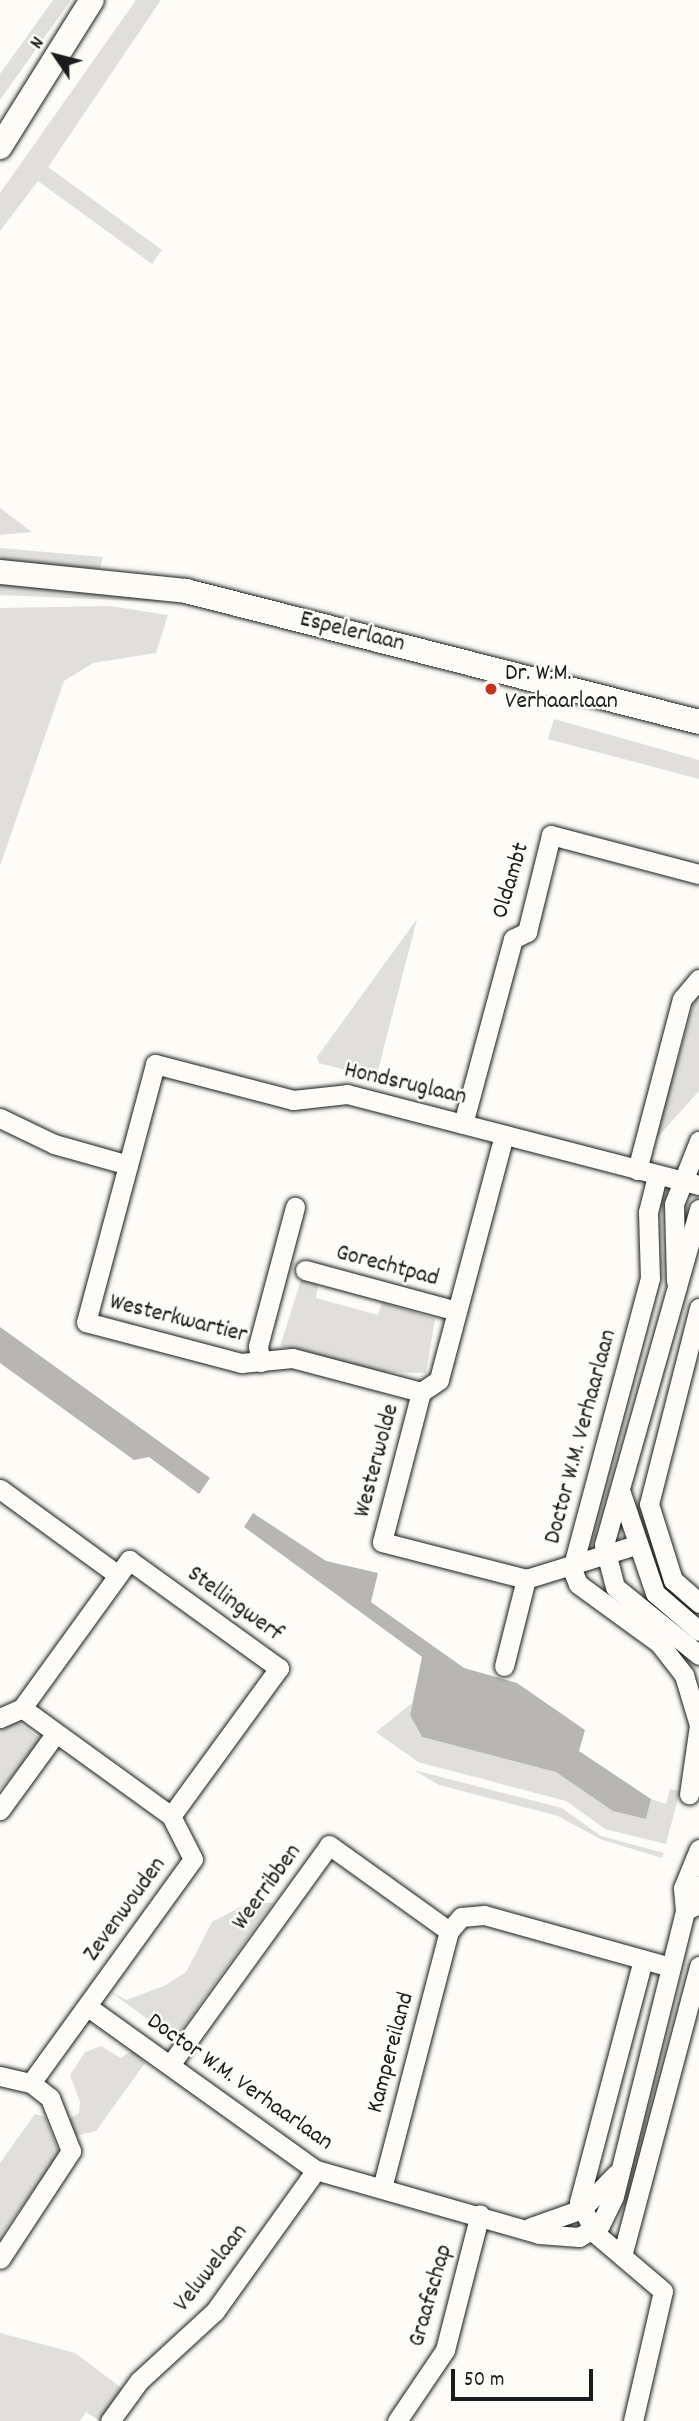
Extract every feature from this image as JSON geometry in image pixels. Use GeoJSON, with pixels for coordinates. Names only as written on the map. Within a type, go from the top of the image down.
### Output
{"type":"FeatureCollection","features":[{"type":"Feature","properties":{"kind":"main road"},"geometry":{"type":"LineString","coordinates":[[0,147],[34,86],[92,0]]}},
{"type":"Feature","properties":{"kind":"main road"},"geometry":{"type":"LineString","coordinates":[[0,124],[34,86]]}},
{"type":"Feature","properties":{"kind":"main road","name":"Espelerlaan"},"geometry":{"type":"LineString","coordinates":[[0,572],[186,591],[699,722]]}},
{"type":"Feature","properties":{"kind":"street","name":"Oldambt"},"geometry":{"type":"LineString","coordinates":[[464,1124],[513,939],[527,932],[551,835],[699,874]]}},
{"type":"Feature","properties":{"kind":"street"},"geometry":{"type":"LineString","coordinates":[[637,1170],[682,999],[699,979]]}},
{"type":"Feature","properties":{"kind":"street","name":"Hondsruglaan"},"geometry":{"type":"LineString","coordinates":[[86,1322],[155,1064],[293,1100],[336,1092],[657,1176]]}},
{"type":"Feature","properties":{"kind":"street"},"geometry":{"type":"LineString","coordinates":[[0,1118],[54,1144],[128,1165]]}},
{"type":"Feature","properties":{"kind":"street","name":"Westerwolde"},"geometry":{"type":"LineString","coordinates":[[504,1135],[439,1380],[421,1392],[382,1542],[526,1579],[572,1569],[636,1545]]}},
{"type":"Feature","properties":{"kind":"street","name":"Doctor W.M. Verhaarlaan"},"geometry":{"type":"LineString","coordinates":[[676,1281],[671,1225],[690,1184],[699,1141]]}},
{"type":"Feature","properties":{"kind":"street"},"geometry":{"type":"LineString","coordinates":[[657,1176],[690,1184]]}},
{"type":"Feature","properties":{"kind":"street","name":"Doctor W.M. Verhaarlaan"},"geometry":{"type":"LineString","coordinates":[[657,1176],[647,1227],[652,1269],[572,1569],[578,1584],[667,1650],[694,1684],[699,1725],[689,1780]]}},
{"type":"Feature","properties":{"kind":"street"},"geometry":{"type":"LineString","coordinates":[[261,1362],[258,1346],[295,1207]]}},
{"type":"Feature","properties":{"kind":"street","name":"Doctor W.M. Verhaarlaan"},"geometry":{"type":"LineString","coordinates":[[605,1557],[611,1506],[621,1493],[676,1281],[699,1209]]}},
{"type":"Feature","properties":{"kind":"street","name":"Gorechtpad"},"geometry":{"type":"LineString","coordinates":[[304,1270],[457,1311]]}},
{"type":"Feature","properties":{"kind":"street"},"geometry":{"type":"LineString","coordinates":[[699,1308],[649,1504],[673,1580],[699,1603]]}},
{"type":"Feature","properties":{"kind":"street","name":"Westerkwartier"},"geometry":{"type":"LineString","coordinates":[[86,1322],[241,1363],[292,1358],[421,1392]]}},
{"type":"Feature","properties":{"kind":"street"},"geometry":{"type":"LineString","coordinates":[[0,1489],[118,1575],[22,1708],[0,1718]]}},
{"type":"Feature","properties":{"kind":"street"},"geometry":{"type":"LineString","coordinates":[[621,1493],[636,1545],[659,1599],[699,1631]]}},
{"type":"Feature","properties":{"kind":"street"},"geometry":{"type":"LineString","coordinates":[[605,1557],[622,1595],[699,1655]]}},
{"type":"Feature","properties":{"kind":"street","name":"Stellingwerf"},"geometry":{"type":"LineString","coordinates":[[118,1575],[129,1560],[279,1668],[171,1816]]}},
{"type":"Feature","properties":{"kind":"street"},"geometry":{"type":"LineString","coordinates":[[505,1666],[526,1579]]}},
{"type":"Feature","properties":{"kind":"street","name":"Zevenwouden"},"geometry":{"type":"LineString","coordinates":[[22,1708],[171,1816],[192,1859],[88,2007]]}},
{"type":"Feature","properties":{"kind":"street"},"geometry":{"type":"LineString","coordinates":[[0,1810],[56,1733]]}},
{"type":"Feature","properties":{"kind":"street","name":"Weerribben"},"geometry":{"type":"LineString","coordinates":[[170,2065],[329,1846],[442,1926]]}},
{"type":"Feature","properties":{"kind":"street"},"geometry":{"type":"LineString","coordinates":[[689,1920],[680,1900],[699,1849]]}},
{"type":"Feature","properties":{"kind":"street"},"geometry":{"type":"LineString","coordinates":[[594,2230],[611,2208],[616,2174],[670,1968],[699,1886]]}},
{"type":"Feature","properties":{"kind":"street"},"geometry":{"type":"LineString","coordinates":[[442,1926],[475,1914],[670,1968]]}},
{"type":"Feature","properties":{"kind":"street","name":"Kampereiland"},"geometry":{"type":"LineString","coordinates":[[382,2188],[442,1926]]}},
{"type":"Feature","properties":{"kind":"street"},"geometry":{"type":"LineString","coordinates":[[632,2421],[664,2295],[594,2230],[579,2202],[643,1960]]}},
{"type":"Feature","properties":{"kind":"street"},"geometry":{"type":"LineString","coordinates":[[622,2256],[699,1966]]}},
{"type":"Feature","properties":{"kind":"street"},"geometry":{"type":"LineString","coordinates":[[31,2083],[88,2007]]}},
{"type":"Feature","properties":{"kind":"street","name":"Doctor W.M. Verhaarlaan"},"geometry":{"type":"LineString","coordinates":[[88,2007],[316,2170],[564,2238],[594,2230]]}},
{"type":"Feature","properties":{"kind":"street"},"geometry":{"type":"LineString","coordinates":[[0,2076],[31,2083],[50,2098],[71,2157],[0,2259]]}},
{"type":"Feature","properties":{"kind":"street","name":"Veluwelaan"},"geometry":{"type":"LineString","coordinates":[[110,2421],[141,2378],[215,2311],[316,2170]]}},
{"type":"Feature","properties":{"kind":"street"},"geometry":{"type":"LineString","coordinates":[[531,2227],[582,2209],[616,2174]]}},
{"type":"Feature","properties":{"kind":"street","name":"Graafschap"},"geometry":{"type":"LineString","coordinates":[[397,2421],[445,2350],[480,2214]]}},
{"type":"Feature","properties":{"kind":"shaded area"},"geometry":{"type":"Polygon","coordinates":[[[53,0],[71,0],[0,100],[0,74],[53,0]]]}},
{"type":"Feature","properties":{"kind":"shaded area"},"geometry":{"type":"Polygon","coordinates":[[[136,0],[161,0],[48,167],[162,250],[152,264],[38,181],[0,231],[0,193],[136,0]]]}},
{"type":"Feature","properties":{"kind":"shaded area"},"geometry":{"type":"Polygon","coordinates":[[[0,508],[32,532],[0,535],[0,508]]]}},
{"type":"Feature","properties":{"kind":"shaded area"},"geometry":{"type":"Polygon","coordinates":[[[0,548],[103,557],[100,569],[0,563],[0,548]]]}},
{"type":"Feature","properties":{"kind":"shaded area"},"geometry":{"type":"Polygon","coordinates":[[[0,584],[73,586],[162,602],[0,595],[0,584]]]}},
{"type":"Feature","properties":{"kind":"shaded area"},"geometry":{"type":"Polygon","coordinates":[[[110,606],[168,615],[156,653],[93,663],[64,681],[0,866],[0,608],[110,606]]]}},
{"type":"Feature","properties":{"kind":"shaded area"},"geometry":{"type":"Polygon","coordinates":[[[554,719],[699,760],[699,779],[548,739],[554,719]]]}},
{"type":"Feature","properties":{"kind":"shaded area"},"geometry":{"type":"Polygon","coordinates":[[[417,919],[376,1078],[319,1063],[317,1057],[417,919]]]}},
{"type":"Feature","properties":{"kind":"shaded area"},"geometry":{"type":"Polygon","coordinates":[[[699,995],[699,1091],[655,1140],[695,999],[699,995]]]}},
{"type":"Feature","properties":{"kind":"shaded area"},"geometry":{"type":"Polygon","coordinates":[[[301,1280],[318,1285],[316,1298],[378,1315],[382,1302],[435,1319],[426,1373],[374,1372],[280,1346],[301,1280]]]}},
{"type":"Feature","properties":{"kind":"shaded area"},"geometry":{"type":"Polygon","coordinates":[[[0,1327],[210,1478],[199,1494],[149,1457],[134,1460],[0,1363],[0,1327]]]}},
{"type":"Feature","properties":{"kind":"shaded area"},"geometry":{"type":"Polygon","coordinates":[[[253,1513],[326,1561],[378,1573],[371,1602],[464,1668],[517,1683],[585,1730],[579,1751],[651,1799],[646,1819],[613,1811],[556,1772],[422,1737],[410,1715],[422,1657],[244,1527],[253,1513]]]}},
{"type":"Feature","properties":{"kind":"shaded area"},"geometry":{"type":"Polygon","coordinates":[[[412,1703],[410,1715],[422,1737],[557,1772],[646,1819],[651,1799],[666,1804],[670,1789],[680,1791],[666,1844],[605,1829],[566,1801],[418,1762],[376,1732],[412,1703]]]}},
{"type":"Feature","properties":{"kind":"shaded area"},"geometry":{"type":"Polygon","coordinates":[[[12,1718],[42,1740],[0,1790],[0,1729],[12,1718]]]}},
{"type":"Feature","properties":{"kind":"shaded area"},"geometry":{"type":"Polygon","coordinates":[[[414,1770],[562,1808],[601,1836],[664,1853],[662,1858],[600,1839],[558,1816],[439,1785],[414,1770]]]}},
{"type":"Feature","properties":{"kind":"shaded area"},"geometry":{"type":"Polygon","coordinates":[[[250,1902],[273,1903],[180,2032],[169,2035],[108,1990],[126,2000],[164,1986],[186,1972],[212,1922],[250,1902]]]}},
{"type":"Feature","properties":{"kind":"shaded area"},"geometry":{"type":"Polygon","coordinates":[[[101,2046],[121,2058],[134,2049],[145,2063],[96,2131],[76,2136],[68,2119],[79,2113],[80,2102],[70,2075],[85,2052],[101,2046]]]}},
{"type":"Feature","properties":{"kind":"shaded area"},"geometry":{"type":"Polygon","coordinates":[[[35,2114],[45,2117],[59,2153],[3,2233],[0,2247],[0,2163],[35,2114]]]}},
{"type":"Feature","properties":{"kind":"shaded area"},"geometry":{"type":"Polygon","coordinates":[[[0,2333],[75,2353],[123,2389],[100,2421],[86,2412],[80,2421],[0,2421],[0,2333]]]}},
{"type":"Feature","properties":{"kind":"place","name":"Dr. W.M. Verhaarlaan"},"geometry":{"type":"Point","coordinates":[491,689]}}]}
